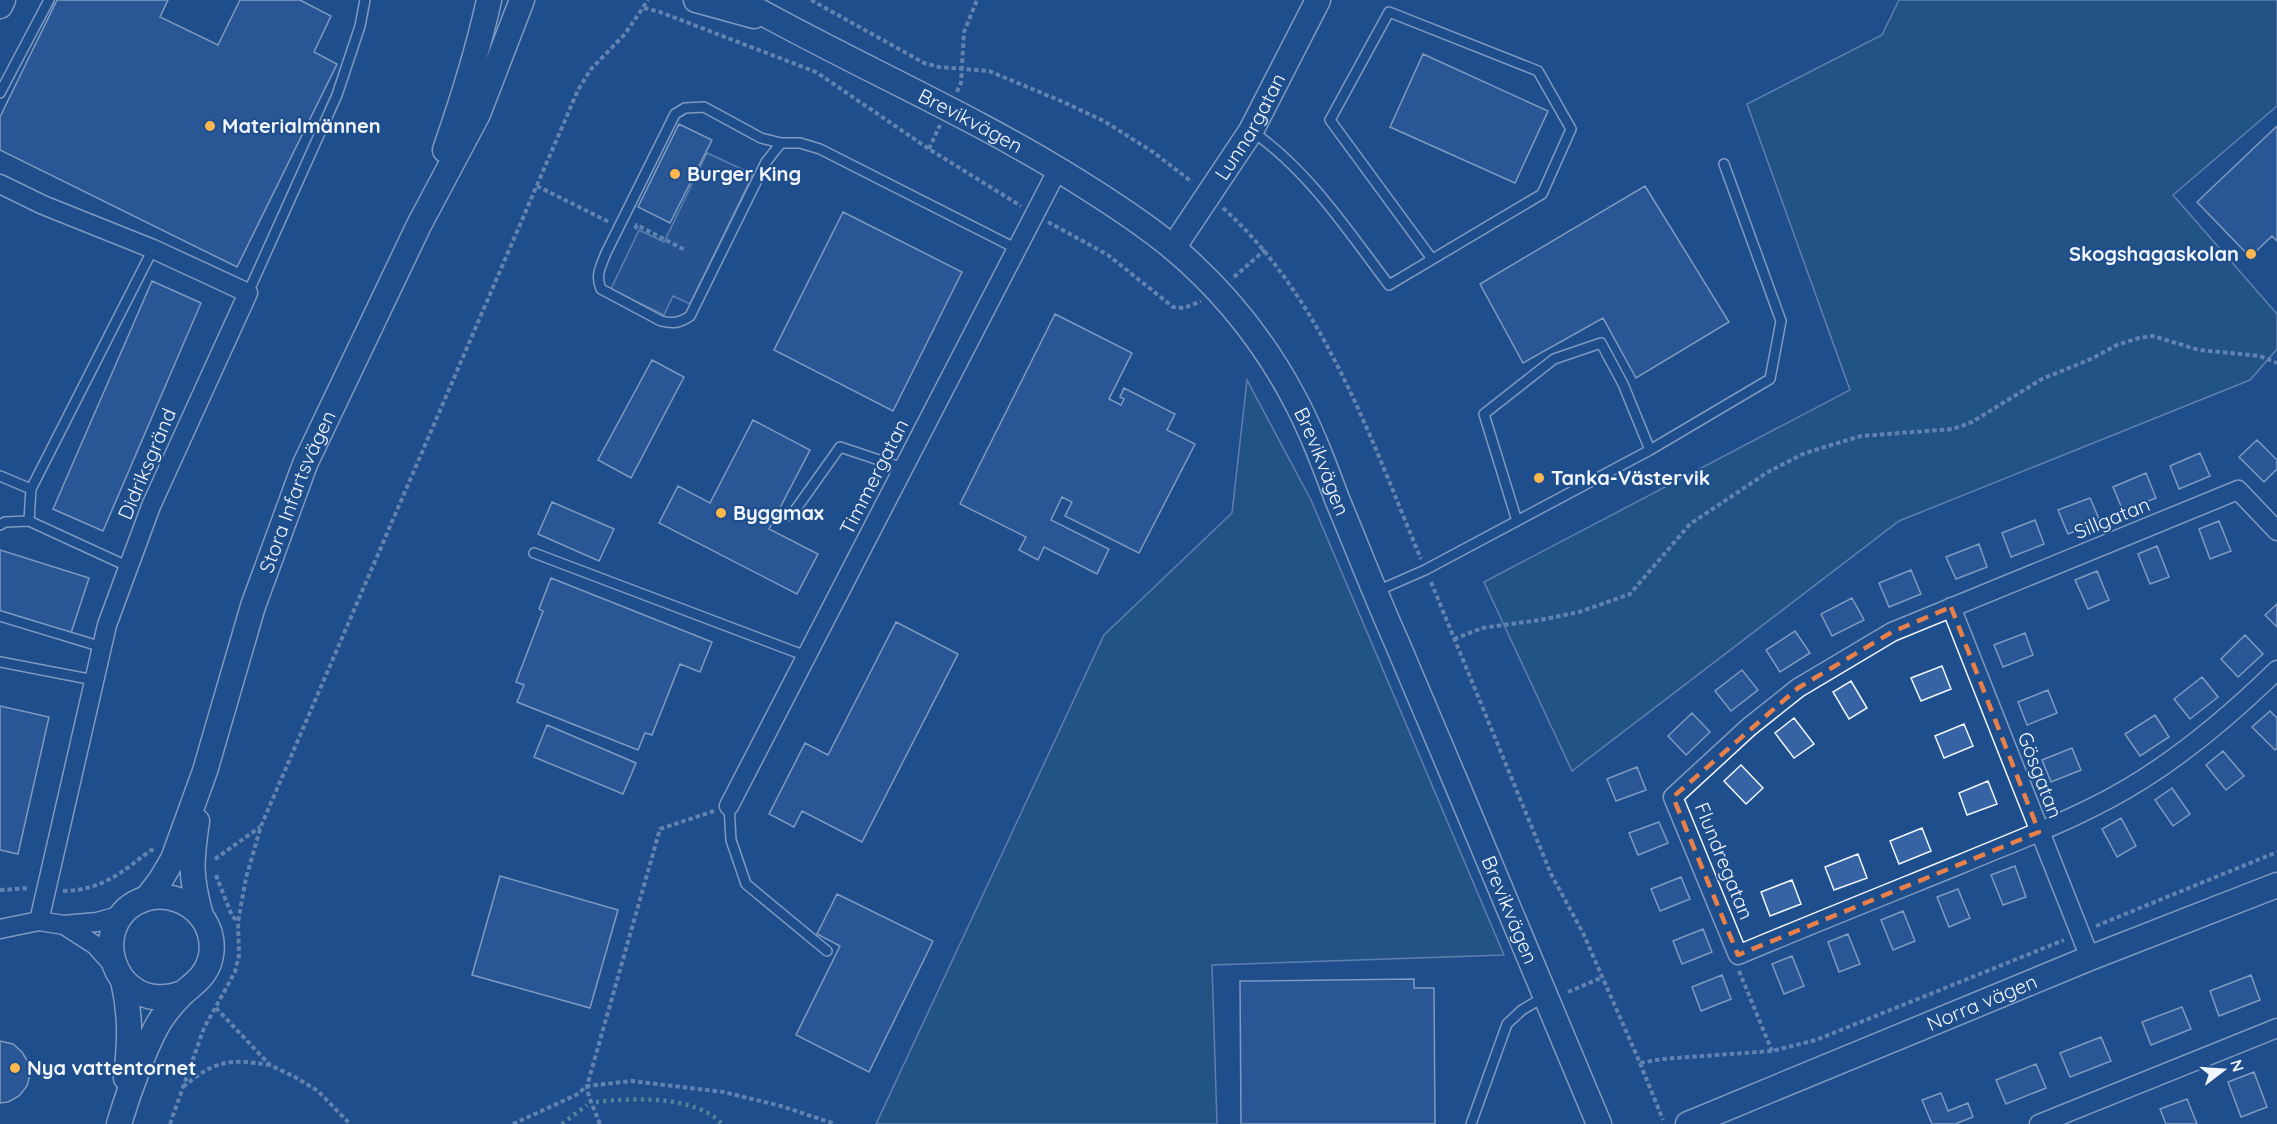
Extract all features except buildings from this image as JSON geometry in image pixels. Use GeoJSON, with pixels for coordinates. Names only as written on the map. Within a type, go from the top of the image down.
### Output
{"type":"FeatureCollection","features":[{"type":"Feature","properties":{"kind":"street"},"geometry":{"type":"LineString","coordinates":[[0,6],[3,0]]}},
{"type":"Feature","properties":{"kind":"street","name":"Stora Infartsvägen"},"geometry":{"type":"LineString","coordinates":[[419,225],[462,100],[481,37],[489,0]]}},
{"type":"Feature","properties":{"kind":"street","name":"Stora Infartsvägen"},"geometry":{"type":"LineString","coordinates":[[147,898],[173,859],[205,771],[254,606],[306,464],[419,225],[478,114],[522,0]]}},
{"type":"Feature","properties":{"kind":"street","name":"Brevikvägen"},"geometry":{"type":"LineString","coordinates":[[696,0],[780,23]]}},
{"type":"Feature","properties":{"kind":"street","name":"Brevikvägen"},"geometry":{"type":"LineString","coordinates":[[739,0],[949,108],[1058,169],[1137,219],[1173,248],[1217,291],[1265,350],[1293,395],[1312,436],[1375,592],[1460,789],[1557,994],[1599,1124]]}},
{"type":"Feature","properties":{"kind":"street","name":"Lunnargatan"},"geometry":{"type":"LineString","coordinates":[[1173,248],[1210,196],[1251,131],[1318,0]]}},
{"type":"Feature","properties":{"kind":"street","name":"Timmergatan"},"geometry":{"type":"LineString","coordinates":[[729,806],[1058,169]]}},
{"type":"Feature","properties":{"kind":"street"},"geometry":{"type":"LineString","coordinates":[[0,184],[43,205],[153,249],[248,293]]}},
{"type":"Feature","properties":{"kind":"street","name":"Didriksgränd"},"geometry":{"type":"LineString","coordinates":[[39,921],[107,625],[151,506],[248,293]]}},
{"type":"Feature","properties":{"kind":"street","name":"Sillgatan"},"geometry":{"type":"LineString","coordinates":[[1951,607],[2238,490],[2277,531]]}},
{"type":"Feature","properties":{"kind":"street","name":"Gösgatan"},"geometry":{"type":"LineString","coordinates":[[1951,607],[2038,832],[2090,958]]}},
{"type":"Feature","properties":{"kind":"street","name":"Flundregatan"},"geometry":{"type":"LineString","coordinates":[[1738,954],[1673,797],[1749,727],[1798,688],[1892,632],[1951,607]]}},
{"type":"Feature","properties":{"kind":"street"},"geometry":{"type":"LineString","coordinates":[[1738,954],[2038,832],[2100,803],[2142,780],[2190,748],[2236,711],[2277,670]]}},
{"type":"Feature","properties":{"kind":"street","name":"Stora Infartsvägen"},"geometry":{"type":"LineString","coordinates":[[201,916],[193,887],[191,864],[205,771]]}},
{"type":"Feature","properties":{"kind":"street","name":"Norra vägen"},"geometry":{"type":"LineString","coordinates":[[1688,1124],[2090,958],[2277,885]]}},
{"type":"Feature","properties":{"kind":"street"},"geometry":{"type":"LineString","coordinates":[[157,897],[177,899],[186,903],[201,916],[210,934],[211,954],[205,973],[199,981],[183,993],[163,1016],[145,1052],[121,1118],[130,1044],[129,1007],[111,939],[113,930],[122,915],[138,902],[157,897]]}},
{"type":"Feature","properties":{"kind":"street"},"geometry":{"type":"LineString","coordinates":[[0,929],[39,921],[64,925],[97,922],[122,915]]}},
{"type":"Feature","properties":{"kind":"street"},"geometry":{"type":"LineString","coordinates":[[64,925],[95,945],[138,992],[156,998],[183,993]]}},
{"type":"Feature","properties":{"kind":"street"},"geometry":{"type":"LineString","coordinates":[[2039,1124],[2277,1028]]}},
{"type":"Feature","properties":{"kind":"lane"},"geometry":{"type":"LineString","coordinates":[[0,93],[49,0]]}},
{"type":"Feature","properties":{"kind":"lane"},"geometry":{"type":"LineString","coordinates":[[248,293],[337,95],[360,26],[365,0]]}},
{"type":"Feature","properties":{"kind":"lane"},"geometry":{"type":"LineString","coordinates":[[1251,131],[1275,148],[1317,191],[1389,285],[1542,194],[1571,129],[1538,71],[1389,12],[1330,120],[1432,259]]}},
{"type":"Feature","properties":{"kind":"lane"},"geometry":{"type":"LineString","coordinates":[[781,142],[766,162],[690,316],[681,322],[671,324],[661,321],[601,289],[598,273],[606,253],[675,114],[685,108],[704,107],[761,138],[781,142],[800,142],[820,149],[1017,249]]}},
{"type":"Feature","properties":{"kind":"lane"},"geometry":{"type":"LineString","coordinates":[[1375,592],[1425,570],[1650,450],[1770,380],[1781,321],[1724,164]]}},
{"type":"Feature","properties":{"kind":"lane"},"geometry":{"type":"LineString","coordinates":[[29,521],[31,489],[153,249]]}},
{"type":"Feature","properties":{"kind":"lane"},"geometry":{"type":"LineString","coordinates":[[1517,521],[1484,414],[1554,359],[1601,343],[1623,384],[1650,450]]}},
{"type":"Feature","properties":{"kind":"lane"},"geometry":{"type":"LineString","coordinates":[[791,516],[840,447],[903,468]]}},
{"type":"Feature","properties":{"kind":"lane"},"geometry":{"type":"LineString","coordinates":[[0,476],[31,489]]}},
{"type":"Feature","properties":{"kind":"lane"},"geometry":{"type":"LineString","coordinates":[[0,525],[6,522],[29,521],[129,567]]}},
{"type":"Feature","properties":{"kind":"lane"},"geometry":{"type":"LineString","coordinates":[[534,553],[806,656]]}},
{"type":"Feature","properties":{"kind":"lane"},"geometry":{"type":"LineString","coordinates":[[0,616],[102,647]]}},
{"type":"Feature","properties":{"kind":"lane"},"geometry":{"type":"LineString","coordinates":[[0,662],[94,680]]}},
{"type":"Feature","properties":{"kind":"lane"},"geometry":{"type":"LineString","coordinates":[[729,806],[731,840],[746,884],[827,951]]}},
{"type":"Feature","properties":{"kind":"lane"},"geometry":{"type":"LineString","coordinates":[[1472,1124],[1507,1024],[1522,1011],[1557,994]]}},
{"type":"Feature","properties":{"kind":"path"},"geometry":{"type":"LineString","coordinates":[[170,1124],[204,1028],[235,972],[239,955],[238,922],[246,878],[261,826],[578,90],[591,69],[625,34],[648,0]]}},
{"type":"Feature","properties":{"kind":"path"},"geometry":{"type":"LineString","coordinates":[[810,0],[924,63],[989,71],[1104,121],[1154,152],[1210,196],[1266,250],[1300,300],[1345,383],[1372,442],[1551,874],[1583,933],[1663,1120]]}},
{"type":"Feature","properties":{"kind":"path"},"geometry":{"type":"LineString","coordinates":[[929,149],[962,83],[964,32],[977,0]]}},
{"type":"Feature","properties":{"kind":"path"},"geometry":{"type":"LineString","coordinates":[[644,8],[660,12],[816,72],[929,149],[1035,214],[1108,255],[1173,307],[1184,308],[1207,298],[1266,250]]}},
{"type":"Feature","properties":{"kind":"path"},"geometry":{"type":"LineString","coordinates":[[1454,639],[1482,628],[1579,612],[1630,594],[1690,524],[1768,471],[1805,453],[1861,436],[1953,429],[1972,422],[2042,380],[2118,345],[2153,336],[2199,350],[2276,361]]}},
{"type":"Feature","properties":{"kind":"path"},"geometry":{"type":"LineString","coordinates":[[600,1124],[587,1086],[660,829],[729,806]]}},
{"type":"Feature","properties":{"kind":"path"},"geometry":{"type":"LineString","coordinates":[[209,866],[215,858],[261,826]]}},
{"type":"Feature","properties":{"kind":"path"},"geometry":{"type":"LineString","coordinates":[[1640,1064],[1662,1059],[1772,1051],[1816,1040],[2277,852]]}},
{"type":"Feature","properties":{"kind":"path"},"geometry":{"type":"LineString","coordinates":[[1738,954],[1737,966],[1772,1051]]}},
{"type":"Feature","properties":{"kind":"path"},"geometry":{"type":"LineString","coordinates":[[1557,994],[1603,977]]}},
{"type":"Feature","properties":{"kind":"path"},"geometry":{"type":"LineString","coordinates":[[216,1008],[270,1065]]}},
{"type":"Feature","properties":{"kind":"path"},"geometry":{"type":"LineString","coordinates":[[182,1088],[202,1071],[214,1065],[249,1062],[270,1065],[318,1091],[350,1124]]}},
{"type":"Feature","properties":{"kind":"path"},"geometry":{"type":"LineString","coordinates":[[513,1124],[576,1095],[587,1086],[632,1081],[723,1092],[781,1106],[835,1124]]}},
{"type":"Feature","properties":{"kind":"highlighted area"},"geometry":{"type":"Polygon","coordinates":[[[1951,607],[2039,832],[1738,955],[1673,797],[1798,688],[1892,632],[1951,607]]]}},
{"type":"Feature","properties":{"kind":"shaded area"},"geometry":{"type":"Polygon","coordinates":[[[1899,0],[2277,0],[2277,106],[2173,195],[2277,314],[2277,349],[2250,380],[1899,521],[1572,771],[1484,582],[1850,390],[1747,104],[1882,35],[1899,0]]]}},
{"type":"Feature","properties":{"kind":"shaded area"},"geometry":{"type":"Polygon","coordinates":[[[707,153],[753,174],[690,304],[673,296],[664,315],[611,289],[639,230],[664,242],[707,153]]]}},
{"type":"Feature","properties":{"kind":"shaded area"},"geometry":{"type":"Polygon","coordinates":[[[1247,380],[1311,500],[1504,955],[1212,965],[1217,1124],[876,1124],[1104,635],[1232,513],[1247,380]]]}},
{"type":"Feature","properties":{"kind":"hedge"},"geometry":{"type":"LineString","coordinates":[[596,1102],[645,1100],[680,1103],[711,1115],[722,1124]]}},
{"type":"Feature","properties":{"kind":"hedge"},"geometry":{"type":"LineString","coordinates":[[562,1124],[587,1105]]}},
{"type":"Feature","properties":{"kind":"place","name":"Materialmännen"},"geometry":{"type":"Point","coordinates":[210,126]}},
{"type":"Feature","properties":{"kind":"place","name":"Burger King"},"geometry":{"type":"Point","coordinates":[675,174]}},
{"type":"Feature","properties":{"kind":"place","name":"Skogshagaskolan"},"geometry":{"type":"Point","coordinates":[2251,254]}},
{"type":"Feature","properties":{"kind":"place","name":"Tanka-Västervik"},"geometry":{"type":"Point","coordinates":[1539,478]}},
{"type":"Feature","properties":{"kind":"place","name":"Byggmax"},"geometry":{"type":"Point","coordinates":[721,513]}},
{"type":"Feature","properties":{"kind":"place","name":"Nya vattentornet"},"geometry":{"type":"Point","coordinates":[15,1068]}}]}
